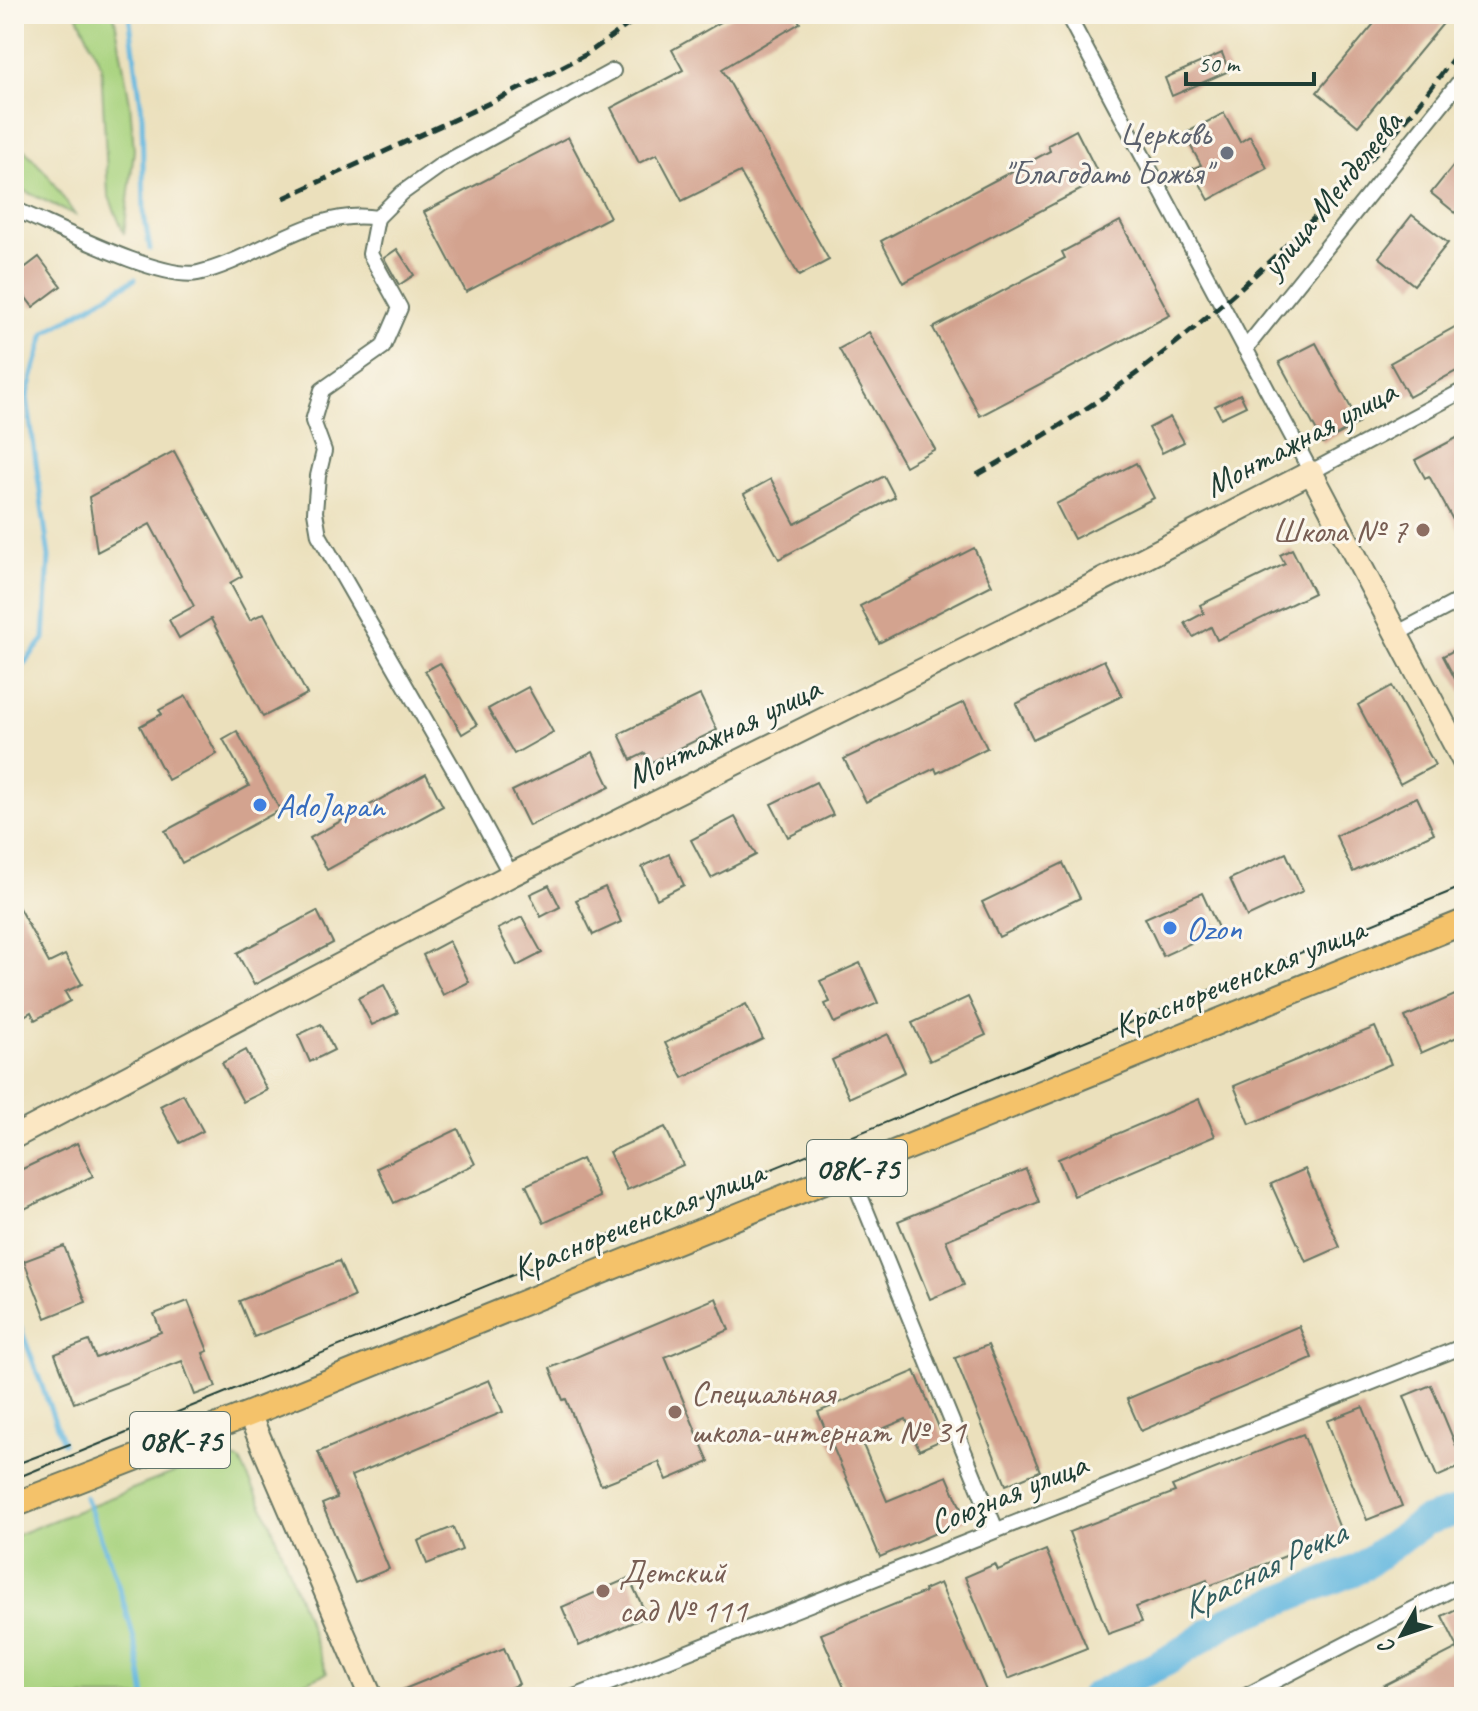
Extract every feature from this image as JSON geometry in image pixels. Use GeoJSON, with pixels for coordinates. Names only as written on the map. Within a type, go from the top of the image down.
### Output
{"type":"FeatureCollection","features":[{"type":"Feature","properties":{"kind":"main road","name":"Краснореченская улица"},"geometry":{"type":"LineString","coordinates":[[19,1503],[249,1414],[1464,922]]}},
{"type":"Feature","properties":{"kind":"street"},"geometry":{"type":"LineString","coordinates":[[1067,14],[1464,762]]}},
{"type":"Feature","properties":{"kind":"street"},"geometry":{"type":"LineString","coordinates":[[511,875],[319,535],[315,512],[324,451],[313,421],[322,390],[383,347],[400,308],[370,254],[377,218],[402,193],[441,165],[613,71]]}},
{"type":"Feature","properties":{"kind":"street","name":"улица Менделеева"},"geometry":{"type":"LineString","coordinates":[[1245,349],[1464,76]]}},
{"type":"Feature","properties":{"kind":"street"},"geometry":{"type":"LineString","coordinates":[[14,209],[147,265],[196,273],[319,223],[356,215],[377,218]]}},
{"type":"Feature","properties":{"kind":"street","name":"Монтажная улица"},"geometry":{"type":"LineString","coordinates":[[14,1137],[511,875],[1081,591],[1464,390]]}},
{"type":"Feature","properties":{"kind":"street"},"geometry":{"type":"LineString","coordinates":[[1396,634],[1464,598]]}},
{"type":"Feature","properties":{"kind":"street"},"geometry":{"type":"LineString","coordinates":[[850,1171],[996,1530]]}},
{"type":"Feature","properties":{"kind":"street","name":"Союзная улица"},"geometry":{"type":"LineString","coordinates":[[574,1697],[1464,1346]]}},
{"type":"Feature","properties":{"kind":"street"},"geometry":{"type":"LineString","coordinates":[[249,1414],[371,1697]]}},
{"type":"Feature","properties":{"kind":"street"},"geometry":{"type":"LineString","coordinates":[[1244,1697],[1464,1583]]}},
{"type":"Feature","properties":{"kind":"green space"},"geometry":{"type":"Polygon","coordinates":[[[77,14],[114,14],[130,103],[134,150],[124,234],[108,194],[101,65],[77,14]]]}},
{"type":"Feature","properties":{"kind":"green space"},"geometry":{"type":"Polygon","coordinates":[[[21,146],[46,173],[75,215],[14,186],[14,152],[21,146]]]}},
{"type":"Feature","properties":{"kind":"green space"},"geometry":{"type":"Polygon","coordinates":[[[218,1455],[240,1461],[269,1519],[327,1673],[271,1697],[14,1697],[14,1536],[218,1455]]]}},
{"type":"Feature","properties":{"kind":"building"},"geometry":{"type":"Polygon","coordinates":[[[735,14],[795,14],[800,23],[722,69],[829,260],[799,276],[740,172],[682,201],[657,154],[639,163],[611,108],[683,70],[672,50],[735,14]]]}},
{"type":"Feature","properties":{"kind":"building"},"geometry":{"type":"Polygon","coordinates":[[[1382,14],[1451,14],[1358,126],[1317,92],[1382,14]]]}},
{"type":"Feature","properties":{"kind":"building"},"geometry":{"type":"Polygon","coordinates":[[[1222,53],[1229,71],[1172,96],[1165,78],[1222,53]]]}},
{"type":"Feature","properties":{"kind":"building","name":"Церковь \"Благодать Божья\""},"geometry":{"type":"Polygon","coordinates":[[[1224,113],[1240,142],[1250,136],[1267,168],[1209,200],[1192,169],[1201,165],[1184,134],[1224,113]]]}},
{"type":"Feature","properties":{"kind":"building"},"geometry":{"type":"Polygon","coordinates":[[[1076,130],[1101,179],[903,283],[881,241],[1050,151],[1048,145],[1076,130]]]}},
{"type":"Feature","properties":{"kind":"building"},"geometry":{"type":"Polygon","coordinates":[[[568,137],[610,217],[466,292],[424,212],[568,137]]]}},
{"type":"Feature","properties":{"kind":"building"},"geometry":{"type":"Polygon","coordinates":[[[1464,152],[1464,220],[1431,193],[1464,152]]]}},
{"type":"Feature","properties":{"kind":"building"},"geometry":{"type":"Polygon","coordinates":[[[1412,215],[1448,243],[1414,285],[1379,257],[1412,215]]]}},
{"type":"Feature","properties":{"kind":"building"},"geometry":{"type":"Polygon","coordinates":[[[1120,221],[1170,315],[980,416],[933,328],[1065,258],[1062,252],[1120,221]]]}},
{"type":"Feature","properties":{"kind":"building"},"geometry":{"type":"Polygon","coordinates":[[[397,249],[414,275],[399,285],[384,258],[397,249]]]}},
{"type":"Feature","properties":{"kind":"building"},"geometry":{"type":"Polygon","coordinates":[[[39,257],[61,286],[33,307],[14,282],[14,276],[39,257]]]}},
{"type":"Feature","properties":{"kind":"building"},"geometry":{"type":"Polygon","coordinates":[[[1464,322],[1464,367],[1409,397],[1390,363],[1464,322]]]}},
{"type":"Feature","properties":{"kind":"building"},"geometry":{"type":"Polygon","coordinates":[[[869,332],[935,449],[905,466],[839,349],[869,332]]]}},
{"type":"Feature","properties":{"kind":"building"},"geometry":{"type":"Polygon","coordinates":[[[1316,343],[1359,423],[1323,443],[1279,362],[1316,343]]]}},
{"type":"Feature","properties":{"kind":"building"},"geometry":{"type":"Polygon","coordinates":[[[1240,394],[1246,406],[1221,418],[1215,406],[1240,394]]]}},
{"type":"Feature","properties":{"kind":"building"},"geometry":{"type":"Polygon","coordinates":[[[1170,417],[1184,442],[1162,453],[1149,428],[1170,417]]]}},
{"type":"Feature","properties":{"kind":"building"},"geometry":{"type":"Polygon","coordinates":[[[1464,434],[1464,540],[1429,476],[1425,478],[1415,460],[1464,434]]]}},
{"type":"Feature","properties":{"kind":"building"},"geometry":{"type":"Polygon","coordinates":[[[174,451],[242,576],[230,583],[250,620],[264,613],[307,694],[263,717],[211,619],[179,638],[169,620],[194,606],[150,524],[97,552],[89,497],[174,451]]]}},
{"type":"Feature","properties":{"kind":"building"},"geometry":{"type":"Polygon","coordinates":[[[1136,463],[1154,498],[1074,539],[1056,504],[1136,463]]]}},
{"type":"Feature","properties":{"kind":"building"},"geometry":{"type":"Polygon","coordinates":[[[884,476],[895,497],[779,559],[744,494],[771,479],[795,524],[884,476]]]}},
{"type":"Feature","properties":{"kind":"building"},"geometry":{"type":"Polygon","coordinates":[[[974,548],[992,585],[879,643],[860,606],[974,548]]]}},
{"type":"Feature","properties":{"kind":"building"},"geometry":{"type":"Polygon","coordinates":[[[1292,549],[1314,593],[1217,640],[1211,627],[1193,637],[1185,623],[1204,613],[1200,605],[1285,564],[1280,555],[1292,549]]]}},
{"type":"Feature","properties":{"kind":"building"},"geometry":{"type":"Polygon","coordinates":[[[1464,645],[1464,696],[1443,656],[1464,645]]]}},
{"type":"Feature","properties":{"kind":"building"},"geometry":{"type":"Polygon","coordinates":[[[1104,660],[1122,696],[1033,739],[1016,704],[1104,660]]]}},
{"type":"Feature","properties":{"kind":"building"},"geometry":{"type":"Polygon","coordinates":[[[440,663],[477,725],[462,734],[425,671],[440,663]]]}},
{"type":"Feature","properties":{"kind":"building"},"geometry":{"type":"Polygon","coordinates":[[[1392,686],[1435,765],[1400,784],[1358,705],[1392,686]]]}},
{"type":"Feature","properties":{"kind":"building"},"geometry":{"type":"Polygon","coordinates":[[[528,687],[553,732],[514,754],[488,709],[528,687]]]}},
{"type":"Feature","properties":{"kind":"building"},"geometry":{"type":"Polygon","coordinates":[[[700,695],[717,730],[650,763],[645,753],[631,760],[619,734],[700,695]]]}},
{"type":"Feature","properties":{"kind":"building"},"geometry":{"type":"Polygon","coordinates":[[[186,696],[217,754],[168,780],[140,726],[162,714],[159,710],[186,696]]]}},
{"type":"Feature","properties":{"kind":"building"},"geometry":{"type":"Polygon","coordinates":[[[964,702],[987,748],[937,773],[935,768],[866,802],[844,759],[964,702]]]}},
{"type":"Feature","properties":{"kind":"building"},"geometry":{"type":"Polygon","coordinates":[[[237,731],[280,810],[182,863],[165,831],[249,786],[223,739],[237,731]]]}},
{"type":"Feature","properties":{"kind":"building"},"geometry":{"type":"Polygon","coordinates":[[[593,752],[610,787],[529,826],[512,791],[593,752]]]}},
{"type":"Feature","properties":{"kind":"building"},"geometry":{"type":"Polygon","coordinates":[[[426,774],[443,806],[327,870],[310,838],[426,774]]]}},
{"type":"Feature","properties":{"kind":"building"},"geometry":{"type":"Polygon","coordinates":[[[816,782],[833,815],[788,837],[771,804],[816,782]]]}},
{"type":"Feature","properties":{"kind":"building"},"geometry":{"type":"Polygon","coordinates":[[[1417,797],[1434,833],[1353,872],[1336,836],[1417,797]]]}},
{"type":"Feature","properties":{"kind":"building"},"geometry":{"type":"Polygon","coordinates":[[[735,817],[756,855],[711,878],[691,840],[735,817]]]}},
{"type":"Feature","properties":{"kind":"building"},"geometry":{"type":"Polygon","coordinates":[[[1286,853],[1303,891],[1247,917],[1230,879],[1286,853]]]}},
{"type":"Feature","properties":{"kind":"building"},"geometry":{"type":"Polygon","coordinates":[[[669,854],[684,885],[657,899],[642,867],[669,854]]]}},
{"type":"Feature","properties":{"kind":"building"},"geometry":{"type":"Polygon","coordinates":[[[1063,863],[1080,898],[999,937],[982,902],[1063,863]]]}},
{"type":"Feature","properties":{"kind":"building"},"geometry":{"type":"Polygon","coordinates":[[[549,885],[560,907],[541,917],[530,894],[549,885]]]}},
{"type":"Feature","properties":{"kind":"building"},"geometry":{"type":"Polygon","coordinates":[[[605,887],[621,922],[593,935],[576,900],[605,887]]]}},
{"type":"Feature","properties":{"kind":"building"},"geometry":{"type":"Polygon","coordinates":[[[1202,893],[1219,930],[1163,956],[1145,918],[1202,893]]]}},
{"type":"Feature","properties":{"kind":"building"},"geometry":{"type":"Polygon","coordinates":[[[14,899],[49,963],[65,955],[82,984],[65,992],[70,1001],[35,1020],[31,1012],[14,1022],[14,899]]]}},
{"type":"Feature","properties":{"kind":"building"},"geometry":{"type":"Polygon","coordinates":[[[317,911],[333,943],[254,985],[237,953],[317,911]]]}},
{"type":"Feature","properties":{"kind":"building"},"geometry":{"type":"Polygon","coordinates":[[[522,917],[542,953],[517,966],[498,929],[522,917]]]}},
{"type":"Feature","properties":{"kind":"building"},"geometry":{"type":"Polygon","coordinates":[[[449,941],[469,982],[443,995],[423,955],[449,941]]]}},
{"type":"Feature","properties":{"kind":"building"},"geometry":{"type":"Polygon","coordinates":[[[860,963],[878,1003],[834,1023],[825,1004],[830,1002],[820,981],[860,963]]]}},
{"type":"Feature","properties":{"kind":"building"},"geometry":{"type":"Polygon","coordinates":[[[384,985],[398,1013],[372,1025],[358,998],[384,985]]]}},
{"type":"Feature","properties":{"kind":"building"},"geometry":{"type":"Polygon","coordinates":[[[1464,991],[1464,1034],[1421,1053],[1405,1017],[1464,991]]]}},
{"type":"Feature","properties":{"kind":"building"},"geometry":{"type":"Polygon","coordinates":[[[968,997],[986,1035],[930,1061],[912,1023],[968,997]]]}},
{"type":"Feature","properties":{"kind":"building"},"geometry":{"type":"Polygon","coordinates":[[[746,1004],[763,1039],[683,1078],[665,1043],[746,1004]]]}},
{"type":"Feature","properties":{"kind":"building"},"geometry":{"type":"Polygon","coordinates":[[[321,1024],[334,1050],[310,1062],[298,1035],[321,1024]]]}},
{"type":"Feature","properties":{"kind":"building"},"geometry":{"type":"Polygon","coordinates":[[[1375,1027],[1391,1064],[1250,1124],[1234,1086],[1375,1027]]]}},
{"type":"Feature","properties":{"kind":"building"},"geometry":{"type":"Polygon","coordinates":[[[888,1034],[905,1072],[849,1098],[832,1060],[888,1034]]]}},
{"type":"Feature","properties":{"kind":"building"},"geometry":{"type":"Polygon","coordinates":[[[246,1050],[267,1090],[243,1102],[222,1063],[246,1050]]]}},
{"type":"Feature","properties":{"kind":"building"},"geometry":{"type":"Polygon","coordinates":[[[183,1094],[203,1131],[180,1143],[160,1106],[183,1094]]]}},
{"type":"Feature","properties":{"kind":"building"},"geometry":{"type":"Polygon","coordinates":[[[1199,1099],[1215,1136],[1074,1196],[1058,1159],[1199,1099]]]}},
{"type":"Feature","properties":{"kind":"building"},"geometry":{"type":"Polygon","coordinates":[[[665,1127],[683,1165],[627,1190],[609,1152],[665,1127]]]}},
{"type":"Feature","properties":{"kind":"building"},"geometry":{"type":"Polygon","coordinates":[[[458,1129],[475,1164],[394,1203],[377,1168],[458,1129]]]}},
{"type":"Feature","properties":{"kind":"building"},"geometry":{"type":"Polygon","coordinates":[[[77,1143],[93,1176],[14,1214],[14,1173],[77,1143]]]}},
{"type":"Feature","properties":{"kind":"building"},"geometry":{"type":"Polygon","coordinates":[[[582,1159],[600,1197],[544,1223],[526,1185],[582,1159]]]}},
{"type":"Feature","properties":{"kind":"building"},"geometry":{"type":"Polygon","coordinates":[[[1026,1169],[1039,1202],[946,1240],[964,1285],[930,1299],[898,1221],[1026,1169]]]}},
{"type":"Feature","properties":{"kind":"building"},"geometry":{"type":"Polygon","coordinates":[[[1305,1169],[1340,1247],[1306,1262],[1271,1184],[1305,1169]]]}},
{"type":"Feature","properties":{"kind":"building"},"geometry":{"type":"Polygon","coordinates":[[[64,1246],[86,1302],[46,1318],[24,1261],[64,1246]]]}},
{"type":"Feature","properties":{"kind":"building"},"geometry":{"type":"Polygon","coordinates":[[[339,1261],[354,1297],[254,1337],[239,1301],[339,1261]]]}},
{"type":"Feature","properties":{"kind":"building"},"geometry":{"type":"Polygon","coordinates":[[[716,1298],[729,1330],[665,1357],[709,1462],[667,1480],[659,1462],[601,1485],[550,1368],[716,1298]]]}},
{"type":"Feature","properties":{"kind":"building"},"geometry":{"type":"Polygon","coordinates":[[[188,1301],[208,1351],[203,1353],[216,1387],[195,1395],[182,1361],[74,1403],[55,1354],[89,1341],[96,1358],[161,1332],[154,1314],[188,1301]]]}},
{"type":"Feature","properties":{"kind":"building"},"geometry":{"type":"Polygon","coordinates":[[[1299,1326],[1312,1358],[1141,1431],[1127,1399],[1299,1326]]]}},
{"type":"Feature","properties":{"kind":"building"},"geometry":{"type":"Polygon","coordinates":[[[988,1345],[1040,1471],[1006,1485],[955,1358],[988,1345]]]}},
{"type":"Feature","properties":{"kind":"building"},"geometry":{"type":"Polygon","coordinates":[[[915,1371],[944,1439],[919,1450],[906,1419],[860,1438],[887,1501],[947,1476],[966,1520],[880,1557],[818,1412],[915,1371]]]}},
{"type":"Feature","properties":{"kind":"building"},"geometry":{"type":"Polygon","coordinates":[[[489,1380],[503,1412],[351,1476],[389,1569],[355,1583],[322,1504],[337,1498],[318,1452],[489,1380]]]}},
{"type":"Feature","properties":{"kind":"building"},"geometry":{"type":"Polygon","coordinates":[[[1431,1385],[1464,1465],[1437,1477],[1404,1396],[1431,1385]]]}},
{"type":"Feature","properties":{"kind":"building"},"geometry":{"type":"Polygon","coordinates":[[[1363,1407],[1402,1506],[1367,1520],[1327,1421],[1363,1407]]]}},
{"type":"Feature","properties":{"kind":"building"},"geometry":{"type":"Polygon","coordinates":[[[1303,1434],[1342,1534],[1209,1586],[1207,1580],[1136,1607],[1142,1622],[1108,1634],[1069,1532],[1175,1492],[1172,1486],[1303,1434]]]}},
{"type":"Feature","properties":{"kind":"building"},"geometry":{"type":"Polygon","coordinates":[[[453,1527],[462,1550],[427,1564],[418,1541],[453,1527]]]}},
{"type":"Feature","properties":{"kind":"building"},"geometry":{"type":"Polygon","coordinates":[[[1046,1550],[1087,1648],[1008,1679],[965,1577],[995,1564],[998,1570],[1046,1550]]]}},
{"type":"Feature","properties":{"kind":"building"},"geometry":{"type":"Polygon","coordinates":[[[629,1578],[647,1616],[579,1646],[562,1607],[629,1578]]]}},
{"type":"Feature","properties":{"kind":"building"},"geometry":{"type":"Polygon","coordinates":[[[940,1583],[987,1693],[978,1697],[848,1697],[821,1634],[940,1583]]]}},
{"type":"Feature","properties":{"kind":"building"},"geometry":{"type":"Polygon","coordinates":[[[1464,1605],[1464,1660],[1442,1616],[1464,1605]]]}},
{"type":"Feature","properties":{"kind":"building"},"geometry":{"type":"Polygon","coordinates":[[[504,1648],[519,1684],[487,1697],[385,1697],[504,1648]]]}},
{"type":"Feature","properties":{"kind":"building"},"geometry":{"type":"Polygon","coordinates":[[[1457,1648],[1464,1663],[1464,1691],[1452,1697],[1361,1697],[1457,1648]]]}},
{"type":"Feature","properties":{"kind":"waterway"},"geometry":{"type":"LineString","coordinates":[[129,14],[142,112],[144,215],[150,249]]}},
{"type":"Feature","properties":{"kind":"waterway"},"geometry":{"type":"LineString","coordinates":[[14,676],[44,639],[49,557],[27,397],[45,333],[135,279]]}},
{"type":"Feature","properties":{"kind":"waterway"},"geometry":{"type":"LineString","coordinates":[[14,1310],[63,1443]]}},
{"type":"Feature","properties":{"kind":"waterway"},"geometry":{"type":"LineString","coordinates":[[85,1497],[129,1620],[145,1697]]}},
{"type":"Feature","properties":{"kind":"waterway","name":"Красная Речка"},"geometry":{"type":"LineString","coordinates":[[1094,1697],[1167,1661],[1228,1621],[1358,1569],[1425,1521],[1464,1509]]}},
{"type":"Feature","properties":{"kind":"tram line"},"geometry":{"type":"LineString","coordinates":[[14,1479],[1464,886]]}},
{"type":"Feature","properties":{"kind":"tram line"},"geometry":{"type":"LineString","coordinates":[[14,1465],[70,1444]]}},
{"type":"Feature","properties":{"kind":"railway"},"geometry":{"type":"LineString","coordinates":[[284,198],[509,94],[587,54],[643,14]]}},
{"type":"Feature","properties":{"kind":"railway"},"geometry":{"type":"LineString","coordinates":[[977,475],[1063,424],[1125,382],[1245,284],[1368,162],[1464,44]]}},
{"type":"Feature","properties":{"kind":"place","name":"Церковь \"Благодать Божья\""},"geometry":{"type":"Point","coordinates":[1227,153]}},
{"type":"Feature","properties":{"kind":"place","name":"Школа № 7"},"geometry":{"type":"Point","coordinates":[1423,530]}},
{"type":"Feature","properties":{"kind":"place","name":"AdoJapan"},"geometry":{"type":"Point","coordinates":[260,805]}},
{"type":"Feature","properties":{"kind":"place","name":"Ozon"},"geometry":{"type":"Point","coordinates":[1170,928]}},
{"type":"Feature","properties":{"kind":"place","name":"Специальная школа-интернат № 31"},"geometry":{"type":"Point","coordinates":[675,1412]}},
{"type":"Feature","properties":{"kind":"place","name":"Детский сад № 111"},"geometry":{"type":"Point","coordinates":[603,1591]}}]}
